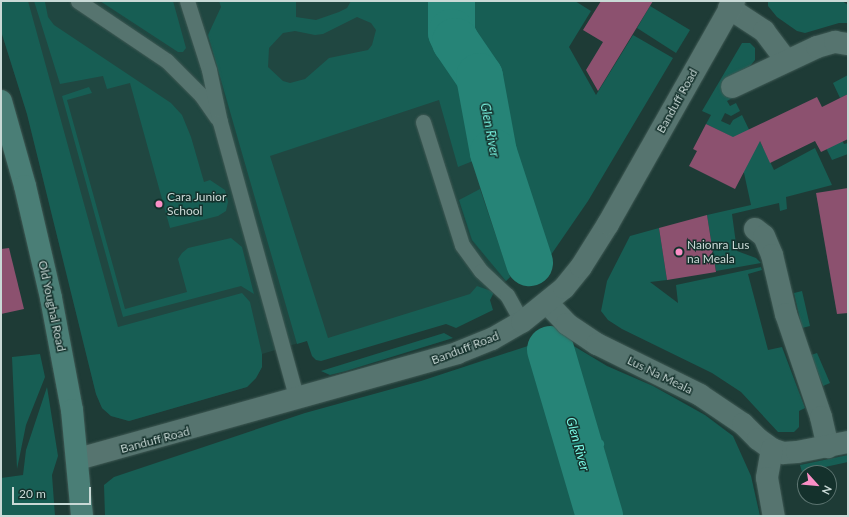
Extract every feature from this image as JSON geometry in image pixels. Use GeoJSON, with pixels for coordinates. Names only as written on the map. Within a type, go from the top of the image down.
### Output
{"type":"FeatureCollection","features":[{"type":"Feature","properties":{"kind":"main road","name":"Old Youghal Road"},"geometry":{"type":"LineString","coordinates":[[1,101],[26,186],[51,298],[72,410],[78,459],[82,516]]}},
{"type":"Feature","properties":{"kind":"street"},"geometry":{"type":"LineString","coordinates":[[732,5],[764,31],[786,60]]}},
{"type":"Feature","properties":{"kind":"street","name":"Banduff Road"},"geometry":{"type":"LineString","coordinates":[[78,459],[297,399],[457,353],[492,339],[522,322],[547,303],[581,267],[608,224],[732,5]]}},
{"type":"Feature","properties":{"kind":"street"},"geometry":{"type":"LineString","coordinates":[[732,87],[786,60],[817,47],[835,42],[848,44]]}},
{"type":"Feature","properties":{"kind":"street","name":"Lus Na Meala"},"geometry":{"type":"LineString","coordinates":[[547,303],[567,324],[597,344],[700,395],[743,424],[758,439],[772,449],[783,453],[838,444],[821,417],[786,314],[772,255],[764,236],[755,229]]}},
{"type":"Feature","properties":{"kind":"street"},"geometry":{"type":"LineString","coordinates":[[772,449],[767,478],[774,516]]}},
{"type":"Feature","properties":{"kind":"lane"},"geometry":{"type":"LineString","coordinates":[[78,1],[167,61],[201,95],[220,122]]}},
{"type":"Feature","properties":{"kind":"lane"},"geometry":{"type":"LineString","coordinates":[[187,1],[210,76],[220,122],[297,399]]}},
{"type":"Feature","properties":{"kind":"lane"},"geometry":{"type":"LineString","coordinates":[[423,122],[462,245],[481,271],[507,295],[522,322]]}},
{"type":"Feature","properties":{"kind":"shaded area","name":"Cara Junior School"},"geometry":{"type":"Polygon","coordinates":[[[1,1],[404,1],[457,90],[515,273],[494,292],[490,300],[318,355],[312,339],[262,354],[262,367],[256,378],[247,387],[129,421],[111,416],[102,408],[96,394],[27,114],[1,31],[1,1]]]}},
{"type":"Feature","properties":{"kind":"green space"},"geometry":{"type":"Polygon","coordinates":[[[1,1],[28,1],[118,327],[242,293],[250,302],[262,354],[262,367],[256,378],[247,387],[129,421],[111,416],[102,408],[96,394],[27,114],[1,31],[1,1]]]}},
{"type":"Feature","properties":{"kind":"green space"},"geometry":{"type":"Polygon","coordinates":[[[34,1],[45,2],[48,17],[54,25],[171,103],[182,115],[191,137],[204,182],[210,180],[225,190],[228,202],[226,211],[218,216],[170,228],[130,83],[107,89],[103,76],[60,84],[34,1]]]}},
{"type":"Feature","properties":{"kind":"green space"},"geometry":{"type":"Polygon","coordinates":[[[100,1],[173,1],[186,48],[183,52],[178,52],[100,1]]]}},
{"type":"Feature","properties":{"kind":"green space"},"geometry":{"type":"Polygon","coordinates":[[[219,1],[296,1],[296,17],[316,20],[347,8],[351,1],[575,1],[591,11],[569,47],[596,95],[633,35],[673,58],[588,201],[544,265],[512,264],[478,159],[458,167],[439,100],[270,156],[328,338],[470,294],[477,286],[494,292],[490,300],[493,310],[456,328],[446,324],[321,361],[316,360],[312,356],[307,341],[297,344],[208,35],[221,7],[219,1]],[[357,17],[323,34],[315,35],[295,31],[283,33],[269,48],[268,67],[283,81],[290,83],[305,79],[329,58],[368,50],[372,45],[376,30],[371,23],[357,17]]]}},
{"type":"Feature","properties":{"kind":"green space"},"geometry":{"type":"Polygon","coordinates":[[[768,1],[842,1],[848,5],[848,23],[839,23],[805,33],[797,31],[777,17],[768,6],[768,1]]]}},
{"type":"Feature","properties":{"kind":"green space"},"geometry":{"type":"Polygon","coordinates":[[[650,6],[690,30],[676,53],[637,28],[650,6]]]}},
{"type":"Feature","properties":{"kind":"green space"},"geometry":{"type":"Polygon","coordinates":[[[742,43],[750,43],[755,48],[755,60],[750,66],[725,79],[734,97],[727,101],[730,106],[736,103],[740,111],[731,116],[725,113],[721,121],[730,125],[733,120],[742,115],[754,140],[758,137],[774,170],[815,148],[832,185],[786,197],[787,209],[780,211],[779,203],[732,214],[737,251],[756,258],[761,263],[716,271],[707,215],[751,205],[744,173],[728,165],[740,141],[706,124],[711,115],[702,111],[742,43]]]}},
{"type":"Feature","properties":{"kind":"green space"},"geometry":{"type":"Polygon","coordinates":[[[848,75],[848,94],[840,98],[833,83],[848,75]]]}},
{"type":"Feature","properties":{"kind":"green space"},"geometry":{"type":"Polygon","coordinates":[[[89,87],[92,93],[67,100],[125,309],[187,292],[178,259],[182,253],[188,248],[231,238],[242,247],[254,294],[241,286],[123,317],[62,96],[89,87]]]}},
{"type":"Feature","properties":{"kind":"green space"},"geometry":{"type":"Polygon","coordinates":[[[837,130],[844,144],[848,143],[848,154],[832,160],[821,138],[837,130]]]}},
{"type":"Feature","properties":{"kind":"green space"},"geometry":{"type":"Polygon","coordinates":[[[480,189],[510,277],[506,281],[472,240],[459,200],[480,189]]]}},
{"type":"Feature","properties":{"kind":"green space"},"geometry":{"type":"Polygon","coordinates":[[[659,228],[667,280],[650,282],[678,303],[676,285],[761,267],[762,270],[748,274],[768,350],[782,347],[805,408],[799,411],[799,427],[794,432],[778,432],[741,392],[712,373],[622,329],[608,320],[601,311],[607,281],[630,236],[659,228]]]}},
{"type":"Feature","properties":{"kind":"green space"},"geometry":{"type":"Polygon","coordinates":[[[802,291],[810,326],[802,328],[794,293],[802,291]]]}},
{"type":"Feature","properties":{"kind":"green space"},"geometry":{"type":"Polygon","coordinates":[[[444,333],[453,338],[330,375],[321,371],[444,333]]]}},
{"type":"Feature","properties":{"kind":"green space"},"geometry":{"type":"Polygon","coordinates":[[[556,339],[567,342],[607,366],[653,386],[705,415],[733,436],[751,476],[760,516],[105,516],[104,485],[114,477],[305,413],[421,381],[540,342],[556,339]]]}},
{"type":"Feature","properties":{"kind":"green space"},"geometry":{"type":"Polygon","coordinates":[[[817,353],[830,383],[823,386],[811,355],[817,353]]]}},
{"type":"Feature","properties":{"kind":"green space"},"geometry":{"type":"Polygon","coordinates":[[[40,354],[45,377],[26,425],[17,469],[12,357],[40,354]]]}},
{"type":"Feature","properties":{"kind":"green space"},"geometry":{"type":"Polygon","coordinates":[[[47,387],[58,456],[52,475],[55,516],[1,516],[1,478],[23,475],[26,450],[47,387]]]}},
{"type":"Feature","properties":{"kind":"green space"},"geometry":{"type":"Polygon","coordinates":[[[848,455],[848,462],[834,465],[800,465],[848,455]]]}},
{"type":"Feature","properties":{"kind":"building"},"geometry":{"type":"Polygon","coordinates":[[[601,1],[653,1],[598,91],[586,70],[603,42],[583,30],[601,1]]]}},
{"type":"Feature","properties":{"kind":"building"},"geometry":{"type":"Polygon","coordinates":[[[848,94],[848,139],[821,152],[815,141],[770,163],[760,141],[735,189],[689,166],[697,151],[693,149],[706,124],[733,137],[817,97],[822,107],[848,94]]]}},
{"type":"Feature","properties":{"kind":"building"},"geometry":{"type":"Polygon","coordinates":[[[848,188],[848,313],[837,314],[816,193],[848,188]]]}},
{"type":"Feature","properties":{"kind":"building"},"geometry":{"type":"Polygon","coordinates":[[[707,215],[716,272],[667,280],[659,228],[707,215]]]}},
{"type":"Feature","properties":{"kind":"building"},"geometry":{"type":"Polygon","coordinates":[[[9,248],[24,309],[1,314],[1,249],[9,248]]]}},
{"type":"Feature","properties":{"kind":"waterway","name":"Glen River"},"geometry":{"type":"LineString","coordinates":[[451,1],[451,32],[455,41],[479,76],[493,152],[529,262]]}},
{"type":"Feature","properties":{"kind":"waterway","name":"Glen River"},"geometry":{"type":"LineString","coordinates":[[550,349],[599,516]]}},
{"type":"Feature","properties":{"kind":"waterway"},"geometry":{"type":"LineString","coordinates":[[579,450],[600,444]]}},
{"type":"Feature","properties":{"kind":"place","name":"Cara Junior School"},"geometry":{"type":"Point","coordinates":[159,204]}},
{"type":"Feature","properties":{"kind":"place","name":"Naionra Lus na Meala"},"geometry":{"type":"Point","coordinates":[679,252]}}]}
